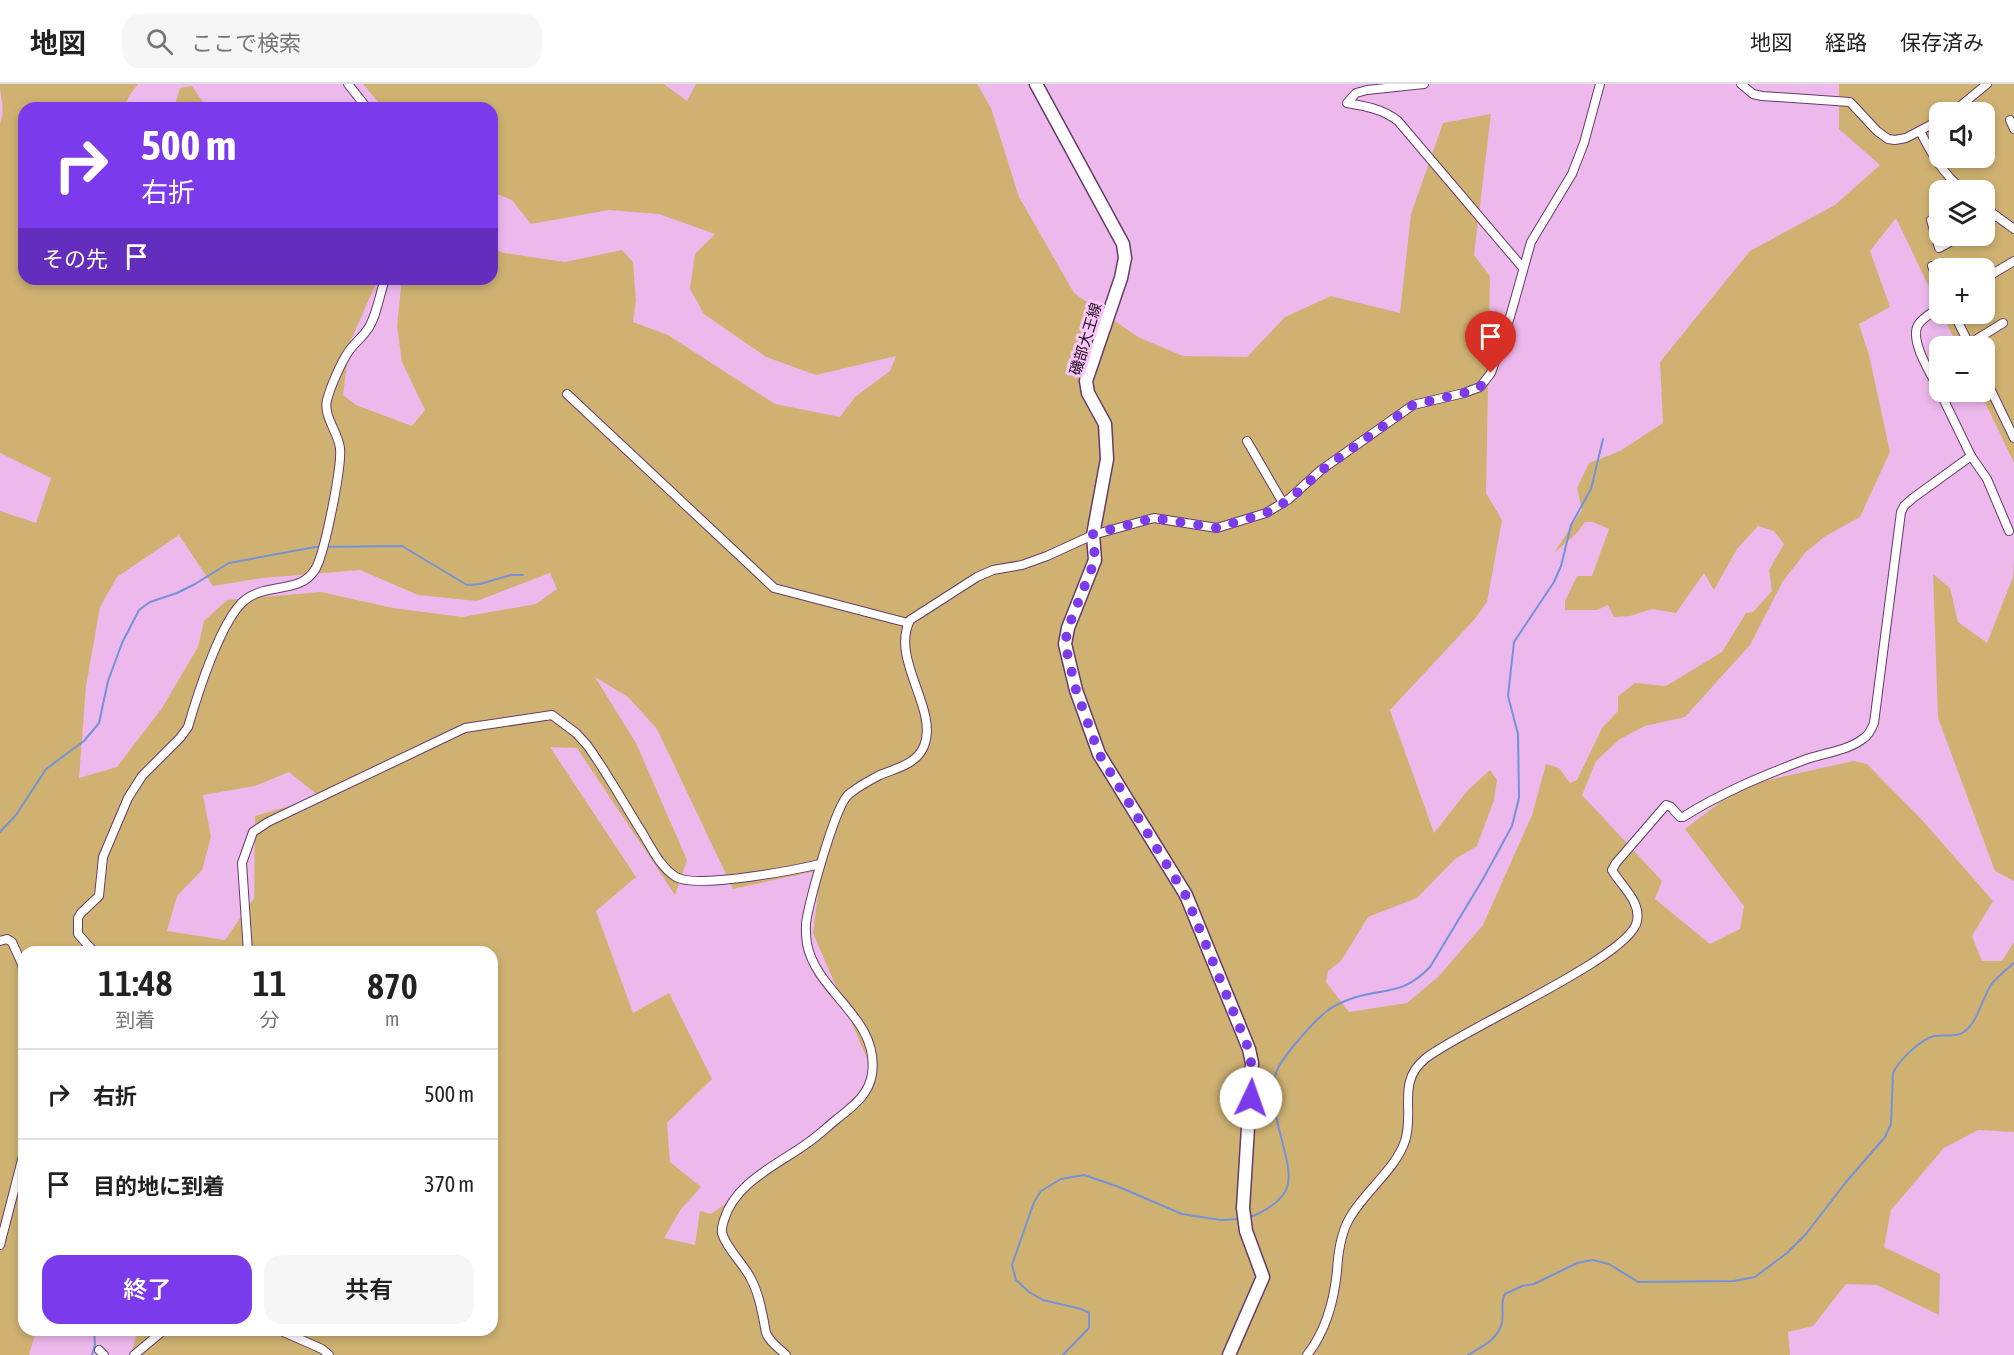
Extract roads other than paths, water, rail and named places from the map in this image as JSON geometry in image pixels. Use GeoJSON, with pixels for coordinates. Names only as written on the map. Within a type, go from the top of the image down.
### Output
{"type":"FeatureCollection","features":[{"type":"Feature","properties":{"kind":"main road","name":"磯部大王線"},"geometry":{"type":"LineString","coordinates":[[1036,84],[1123,244],[1125,258],[1121,278],[1086,381],[1088,393],[1105,424],[1107,459],[1093,534],[1095,560],[1068,628],[1065,644],[1076,690],[1099,754],[1186,896],[1249,1050],[1253,1075],[1244,1188],[1245,1219],[1263,1277],[1229,1355]]}},
{"type":"Feature","properties":{"kind":"street"},"geometry":{"type":"LineString","coordinates":[[348,84],[363,102]]}},
{"type":"Feature","properties":{"kind":"street"},"geometry":{"type":"LineString","coordinates":[[1424,84],[1367,90],[1356,93],[1347,103],[1390,114],[1398,121],[1523,268]]}},
{"type":"Feature","properties":{"kind":"street"},"geometry":{"type":"LineString","coordinates":[[786,1355],[767,1335],[751,1277],[725,1240],[722,1227],[726,1213],[735,1198],[756,1178],[809,1142],[854,1106],[868,1088],[873,1060],[871,1047],[851,1012],[817,969],[807,944],[806,919],[820,864],[838,813],[847,795],[882,774],[907,765],[923,748],[927,729],[904,645],[908,623],[977,577],[993,570],[1022,565],[1093,534],[1154,518],[1217,528],[1266,513],[1283,503],[1322,470],[1413,405],[1480,387],[1491,373],[1510,317],[1531,242],[1576,164],[1600,84]]}},
{"type":"Feature","properties":{"kind":"street"},"geometry":{"type":"LineString","coordinates":[[1741,84],[1753,94],[1762,96],[1850,102],[1876,131],[1888,140],[1905,138],[1929,126]]}},
{"type":"Feature","properties":{"kind":"street"},"geometry":{"type":"LineString","coordinates":[[1965,102],[1987,84]]}},
{"type":"Feature","properties":{"kind":"street"},"geometry":{"type":"LineString","coordinates":[[2010,120],[2014,129]]}},
{"type":"Feature","properties":{"kind":"street"},"geometry":{"type":"LineString","coordinates":[[1920,131],[1931,153],[1952,180]]}},
{"type":"Feature","properties":{"kind":"street"},"geometry":{"type":"LineString","coordinates":[[1996,216],[2014,228]]}},
{"type":"Feature","properties":{"kind":"street"},"geometry":{"type":"LineString","coordinates":[[1995,272],[2014,261]]}},
{"type":"Feature","properties":{"kind":"street"},"geometry":{"type":"LineString","coordinates":[[89,946],[78,934],[78,918],[99,896],[103,857],[128,798],[142,776],[188,727],[226,623],[245,600],[254,595],[264,590],[296,586],[305,581],[315,570],[322,556],[340,447],[326,402],[347,354],[369,329],[383,285]]}},
{"type":"Feature","properties":{"kind":"street"},"geometry":{"type":"LineString","coordinates":[[1929,316],[1918,325],[1915,334],[1918,347],[1929,369]]}},
{"type":"Feature","properties":{"kind":"street"},"geometry":{"type":"LineString","coordinates":[[1983,336],[2003,323]]}},
{"type":"Feature","properties":{"kind":"street"},"geometry":{"type":"LineString","coordinates":[[567,394],[774,588],[908,623]]}},
{"type":"Feature","properties":{"kind":"street"},"geometry":{"type":"LineString","coordinates":[[1995,399],[2014,438]]}},
{"type":"Feature","properties":{"kind":"street"},"geometry":{"type":"LineString","coordinates":[[1945,402],[1971,456],[1987,479],[2009,531]]}},
{"type":"Feature","properties":{"kind":"street"},"geometry":{"type":"LineString","coordinates":[[1247,441],[1283,503]]}},
{"type":"Feature","properties":{"kind":"street"},"geometry":{"type":"LineString","coordinates":[[1307,1355],[1316,1344],[1332,1304],[1337,1257],[1348,1221],[1398,1155],[1405,1139],[1408,1088],[1410,1078],[1419,1065],[1438,1050],[1529,1000],[1622,943],[1636,926],[1637,912],[1634,900],[1612,870],[1666,805],[1683,817],[1707,802],[1773,772],[1849,747],[1866,737],[1874,723],[1901,512],[1912,498],[1971,456]]}},
{"type":"Feature","properties":{"kind":"street"},"geometry":{"type":"LineString","coordinates":[[248,946],[242,863],[253,832],[268,822],[465,728],[552,715],[588,745],[657,856],[675,876],[683,880],[712,880],[785,873],[820,864]]}},
{"type":"Feature","properties":{"kind":"street"},"geometry":{"type":"LineString","coordinates":[[0,940],[6,939],[12,942],[18,955]]}},
{"type":"Feature","properties":{"kind":"street"},"geometry":{"type":"LineString","coordinates":[[0,1245],[18,1175]]}},
{"type":"Feature","properties":{"kind":"street"},"geometry":{"type":"LineString","coordinates":[[134,1355],[157,1336]]}},
{"type":"Feature","properties":{"kind":"street"},"geometry":{"type":"LineString","coordinates":[[293,1336],[322,1349],[329,1355]]}},
{"type":"Feature","properties":{"kind":"waterway"},"geometry":{"type":"LineString","coordinates":[[1248,1218],[1278,1201],[1285,1192],[1288,1180],[1288,1166],[1273,1098],[1274,1082],[1283,1060],[1308,1029],[1330,1009],[1356,997],[1404,986],[1421,976],[1430,967],[1512,826],[1519,798],[1518,734],[1508,696],[1514,642],[1554,582],[1561,566],[1571,525],[1591,489],[1603,439]]}},
{"type":"Feature","properties":{"kind":"waterway"},"geometry":{"type":"LineString","coordinates":[[0,832],[16,815],[46,769],[84,741],[99,723],[108,681],[122,643],[139,610],[150,602],[195,584],[229,563],[315,547],[402,546],[467,585],[480,584],[511,575],[523,575]]}},
{"type":"Feature","properties":{"kind":"waterway"},"geometry":{"type":"LineString","coordinates":[[1468,1355],[1489,1342],[1497,1333],[1502,1322],[1505,1294],[1522,1286],[1534,1284],[1577,1263],[1593,1260],[1609,1264],[1638,1282],[1734,1281],[1755,1277],[1787,1253],[1806,1234],[1846,1182],[1885,1137],[1891,1124],[1893,1073],[1900,1062],[1910,1051],[1928,1038],[1952,1036],[1967,1029],[1976,1018],[1991,985],[2014,963]]}},
{"type":"Feature","properties":{"kind":"waterway"},"geometry":{"type":"LineString","coordinates":[[1063,1355],[1089,1328],[1089,1313],[1043,1300],[1029,1292],[1016,1280],[1012,1265],[1034,1202],[1041,1191],[1061,1179],[1084,1175],[1182,1214],[1221,1220],[1239,1219]]}},
{"type":"Feature","properties":{"kind":"waterway"},"geometry":{"type":"LineString","coordinates":[[92,1355],[94,1336]]}}]}
